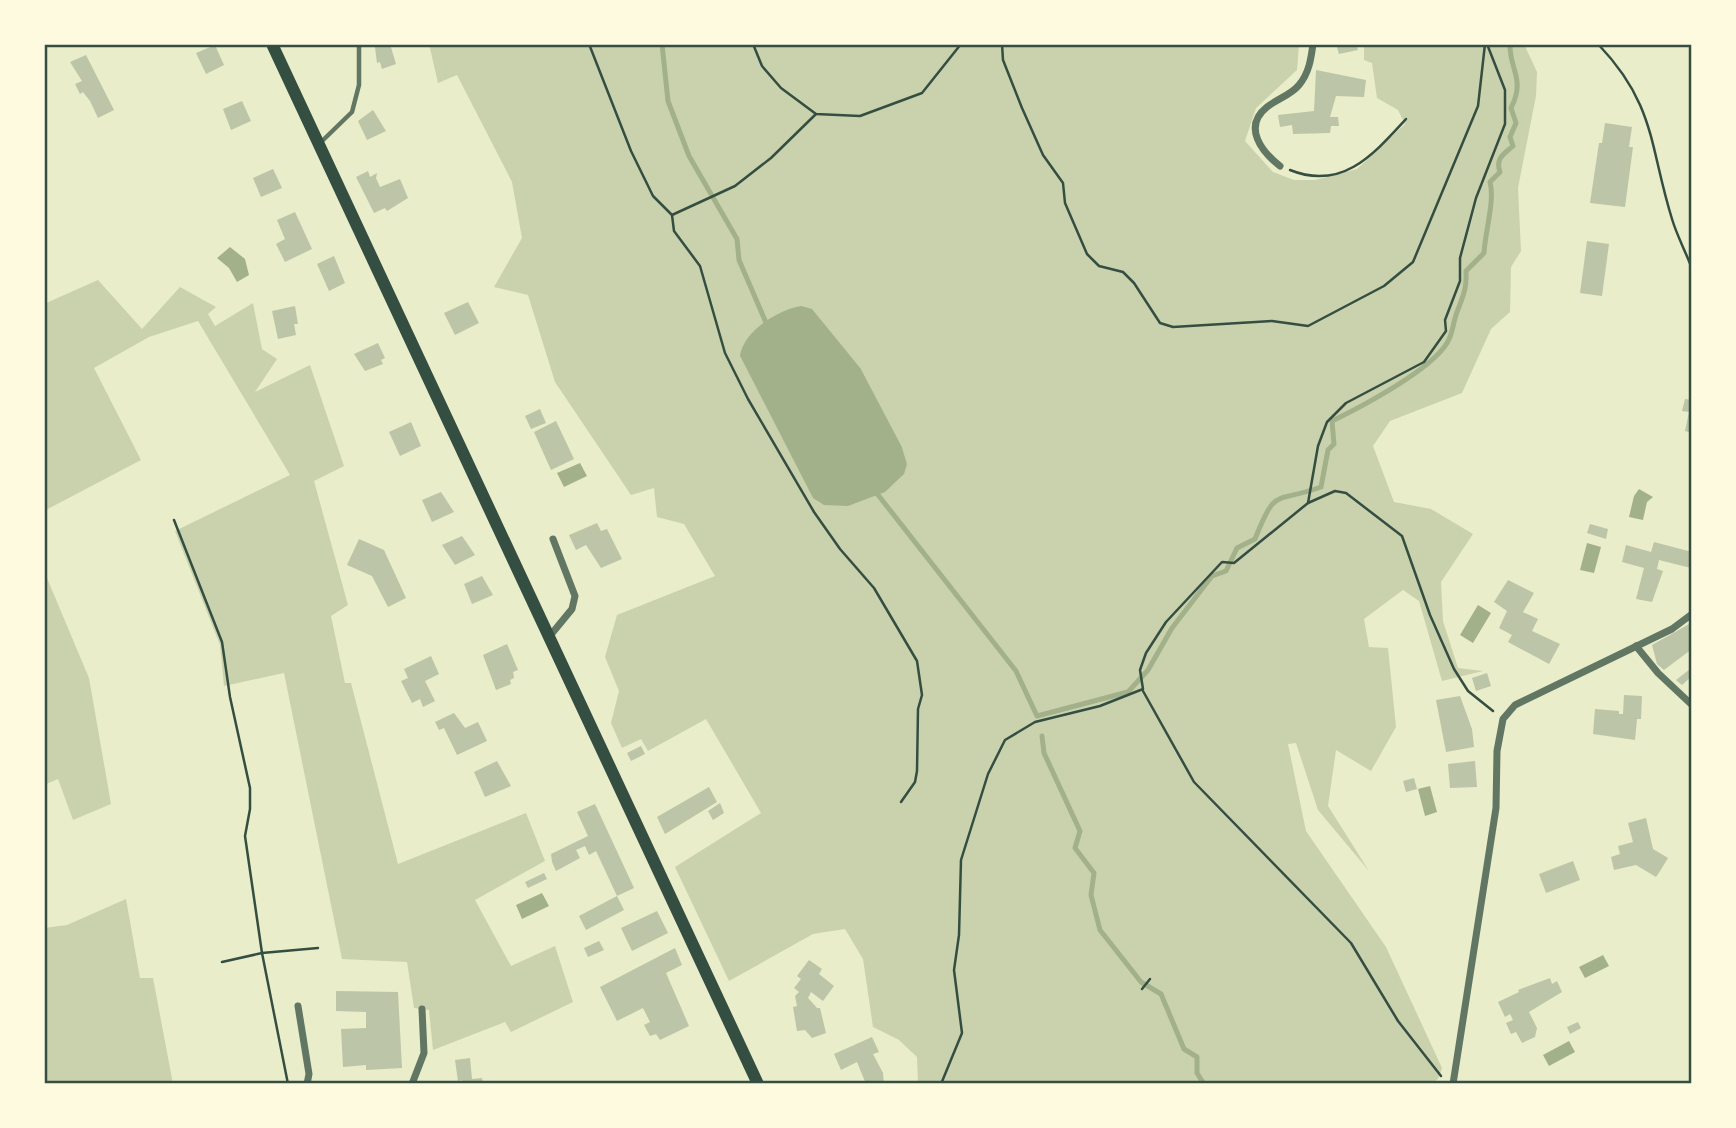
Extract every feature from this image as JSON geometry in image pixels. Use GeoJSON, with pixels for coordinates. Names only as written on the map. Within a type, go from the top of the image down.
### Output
{"type":"FeatureCollection","features":[{"type":"Feature","properties":{"kind":"main road"},"geometry":{"type":"LineString","coordinates":[[272,44],[758,1084]]}},
{"type":"Feature","properties":{"kind":"street"},"geometry":{"type":"LineString","coordinates":[[1280,166],[1264,153],[1256,139],[1256,124],[1264,109],[1297,88],[1306,75],[1313,44]]}},
{"type":"Feature","properties":{"kind":"street"},"geometry":{"type":"LineString","coordinates":[[548,638],[572,609],[575,596],[553,539]]}},
{"type":"Feature","properties":{"kind":"street"},"geometry":{"type":"LineString","coordinates":[[1450,1084],[1496,808],[1497,751],[1503,719],[1515,705],[1672,629],[1692,614]]}},
{"type":"Feature","properties":{"kind":"street"},"geometry":{"type":"LineString","coordinates":[[1636,646],[1658,673],[1692,705]]}},
{"type":"Feature","properties":{"kind":"street"},"geometry":{"type":"LineString","coordinates":[[298,1006],[309,1074],[307,1084]]}},
{"type":"Feature","properties":{"kind":"street"},"geometry":{"type":"LineString","coordinates":[[412,1084],[424,1053],[422,1009]]}},
{"type":"Feature","properties":{"kind":"lane"},"geometry":{"type":"LineString","coordinates":[[319,144],[352,112],[359,85],[359,44]]}},
{"type":"Feature","properties":{"kind":"path"},"geometry":{"type":"LineString","coordinates":[[589,44],[653,196],[672,215],[674,231],[700,266],[725,353],[748,399],[814,512],[840,549],[874,588],[917,661],[922,695],[918,709],[917,771],[915,782],[901,803]]}},
{"type":"Feature","properties":{"kind":"path"},"geometry":{"type":"LineString","coordinates":[[752,44],[762,66],[780,88],[816,114],[860,116],[922,93],[961,44]]}},
{"type":"Feature","properties":{"kind":"path"},"geometry":{"type":"LineString","coordinates":[[1002,44],[1003,60],[1022,108],[1043,155],[1063,183],[1065,202],[1087,254],[1099,266],[1123,272],[1134,282],[1155,318],[1173,327],[1272,321],[1308,326],[1349,306],[1403,272],[1413,262],[1478,106],[1486,44]]}},
{"type":"Feature","properties":{"kind":"path"},"geometry":{"type":"LineString","coordinates":[[1308,503],[1318,446],[1327,422],[1346,403],[1424,362],[1446,331],[1445,320],[1460,281],[1460,258],[1476,198],[1505,124],[1505,90],[1486,44]]}},
{"type":"Feature","properties":{"kind":"path"},"geometry":{"type":"LineString","coordinates":[[1598,44],[1622,69],[1651,130],[1672,219],[1692,269]]}},
{"type":"Feature","properties":{"kind":"path"},"geometry":{"type":"LineString","coordinates":[[672,215],[735,186],[771,158],[816,114]]}},
{"type":"Feature","properties":{"kind":"path"},"geometry":{"type":"LineString","coordinates":[[1280,166],[1306,176],[1328,177],[1350,171],[1381,146],[1406,119]]}},
{"type":"Feature","properties":{"kind":"path"},"geometry":{"type":"LineString","coordinates":[[1450,1084],[1398,1021],[1351,943],[1194,782],[1143,690],[1140,670],[1166,622],[1222,562],[1234,564],[1308,503],[1335,491],[1346,493],[1402,536],[1430,615],[1454,669],[1468,691],[1503,719]]}},
{"type":"Feature","properties":{"kind":"path"},"geometry":{"type":"LineString","coordinates":[[174,520],[222,642],[230,697],[250,788],[250,809],[245,836],[262,953],[288,1084]]}},
{"type":"Feature","properties":{"kind":"path"},"geometry":{"type":"LineString","coordinates":[[940,1084],[962,1033],[954,970],[961,860],[988,774],[1005,740],[1035,722],[1100,706],[1143,690]]}},
{"type":"Feature","properties":{"kind":"path"},"geometry":{"type":"LineString","coordinates":[[222,962],[262,953],[318,948]]}},
{"type":"Feature","properties":{"kind":"path"},"geometry":{"type":"LineString","coordinates":[[1142,989],[1150,979]]}},
{"type":"Feature","properties":{"kind":"shaded area"},"geometry":{"type":"Polygon","coordinates":[[[429,44],[1299,44],[1297,70],[1256,108],[1245,141],[1273,172],[1294,180],[1315,180],[1357,169],[1405,124],[1398,110],[1377,98],[1372,63],[1364,60],[1364,44],[1524,44],[1537,72],[1536,96],[1518,188],[1521,251],[1511,267],[1510,312],[1491,329],[1462,393],[1390,421],[1373,446],[1394,502],[1431,509],[1473,534],[1441,582],[1443,621],[1458,668],[1483,671],[1442,681],[1419,601],[1403,590],[1364,619],[1369,647],[1388,648],[1396,727],[1371,771],[1336,750],[1328,806],[1369,871],[1318,810],[1296,743],[1288,744],[1306,831],[1386,947],[1442,1068],[1438,1079],[1431,1084],[918,1084],[917,1057],[899,1040],[873,1027],[863,959],[845,929],[813,934],[729,981],[675,867],[761,813],[706,719],[648,751],[641,739],[622,748],[611,723],[619,691],[605,657],[617,615],[715,576],[684,524],[657,517],[654,488],[631,495],[555,382],[528,295],[494,287],[522,238],[512,182],[457,75],[438,83],[429,44]],[[740,356],[813,497],[907,464],[902,447],[861,369],[740,356]]]}},
{"type":"Feature","properties":{"kind":"shaded area"},"geometry":{"type":"Polygon","coordinates":[[[230,247],[245,259],[249,275],[237,282],[229,268],[217,258],[230,247]]]}},
{"type":"Feature","properties":{"kind":"shaded area"},"geometry":{"type":"Polygon","coordinates":[[[98,280],[142,329],[180,287],[216,307],[208,314],[215,326],[253,303],[262,349],[277,359],[255,392],[310,365],[344,466],[314,481],[348,605],[331,616],[345,683],[351,683],[398,864],[526,813],[545,861],[475,900],[511,966],[555,946],[573,1002],[511,1032],[505,1022],[433,1050],[429,1010],[414,1008],[407,962],[342,959],[284,673],[224,686],[220,645],[175,531],[290,475],[198,321],[149,337],[94,368],[141,460],[44,511],[44,304],[98,280]]]}},
{"type":"Feature","properties":{"kind":"shaded area"},"geometry":{"type":"Polygon","coordinates":[[[801,306],[812,309],[861,369],[902,447],[907,464],[904,474],[885,492],[848,506],[824,505],[813,498],[740,356],[748,338],[763,323],[782,312],[801,306]]]}},
{"type":"Feature","properties":{"kind":"shaded area"},"geometry":{"type":"Polygon","coordinates":[[[580,463],[587,476],[564,487],[557,473],[580,463]]]}},
{"type":"Feature","properties":{"kind":"shaded area"},"geometry":{"type":"Polygon","coordinates":[[[1639,489],[1653,497],[1647,502],[1643,520],[1629,517],[1634,496],[1639,489]]]}},
{"type":"Feature","properties":{"kind":"shaded area"},"geometry":{"type":"Polygon","coordinates":[[[1587,543],[1601,547],[1594,573],[1580,570],[1587,543]]]}},
{"type":"Feature","properties":{"kind":"shaded area"},"geometry":{"type":"Polygon","coordinates":[[[44,571],[89,678],[111,804],[73,820],[58,779],[44,785],[44,571]]]}},
{"type":"Feature","properties":{"kind":"shaded area"},"geometry":{"type":"Polygon","coordinates":[[[1478,605],[1491,613],[1473,643],[1460,635],[1478,605]]]}},
{"type":"Feature","properties":{"kind":"shaded area"},"geometry":{"type":"Polygon","coordinates":[[[1430,786],[1437,812],[1425,816],[1418,789],[1430,786]]]}},
{"type":"Feature","properties":{"kind":"shaded area"},"geometry":{"type":"Polygon","coordinates":[[[542,893],[549,906],[522,919],[516,905],[542,893]]]}},
{"type":"Feature","properties":{"kind":"shaded area"},"geometry":{"type":"Polygon","coordinates":[[[126,899],[140,978],[153,978],[173,1084],[44,1084],[44,928],[67,925],[126,899]]]}},
{"type":"Feature","properties":{"kind":"shaded area"},"geometry":{"type":"Polygon","coordinates":[[[1603,955],[1609,966],[1585,978],[1579,967],[1603,955]]]}},
{"type":"Feature","properties":{"kind":"shaded area"},"geometry":{"type":"Polygon","coordinates":[[[1569,1041],[1575,1052],[1549,1066],[1543,1055],[1569,1041]]]}},
{"type":"Feature","properties":{"kind":"building"},"geometry":{"type":"Polygon","coordinates":[[[390,44],[396,64],[382,69],[380,62],[377,63],[375,47],[390,44]]]}},
{"type":"Feature","properties":{"kind":"building"},"geometry":{"type":"Polygon","coordinates":[[[1336,44],[1356,44],[1358,50],[1339,54],[1336,44]]]}},
{"type":"Feature","properties":{"kind":"building"},"geometry":{"type":"Polygon","coordinates":[[[215,45],[224,65],[206,74],[196,53],[215,45]]]}},
{"type":"Feature","properties":{"kind":"building"},"geometry":{"type":"Polygon","coordinates":[[[86,55],[114,110],[98,118],[90,101],[83,92],[80,94],[75,84],[82,81],[70,62],[86,55]]]}},
{"type":"Feature","properties":{"kind":"building"},"geometry":{"type":"Polygon","coordinates":[[[1316,70],[1366,80],[1364,97],[1336,96],[1330,117],[1338,117],[1339,126],[1331,126],[1330,133],[1293,134],[1292,125],[1280,127],[1278,115],[1314,111],[1316,70]]]}},
{"type":"Feature","properties":{"kind":"building"},"geometry":{"type":"Polygon","coordinates":[[[242,101],[251,121],[231,130],[223,109],[242,101]]]}},
{"type":"Feature","properties":{"kind":"building"},"geometry":{"type":"Polygon","coordinates":[[[373,110],[386,131],[367,140],[358,121],[373,110]]]}},
{"type":"Feature","properties":{"kind":"building"},"geometry":{"type":"Polygon","coordinates":[[[1605,123],[1632,127],[1629,147],[1633,147],[1625,207],[1590,203],[1599,143],[1602,143],[1605,123]]]}},
{"type":"Feature","properties":{"kind":"building"},"geometry":{"type":"Polygon","coordinates":[[[273,169],[282,188],[261,197],[253,178],[273,169]]]}},
{"type":"Feature","properties":{"kind":"building"},"geometry":{"type":"Polygon","coordinates":[[[368,171],[370,177],[377,173],[380,187],[400,179],[408,198],[387,211],[385,208],[374,213],[356,177],[368,171]]]}},
{"type":"Feature","properties":{"kind":"building"},"geometry":{"type":"Polygon","coordinates":[[[295,212],[312,249],[285,262],[276,244],[285,239],[277,220],[295,212]]]}},
{"type":"Feature","properties":{"kind":"building"},"geometry":{"type":"Polygon","coordinates":[[[1587,241],[1609,244],[1602,296],[1580,293],[1587,241]]]}},
{"type":"Feature","properties":{"kind":"building"},"geometry":{"type":"Polygon","coordinates":[[[334,256],[345,283],[329,291],[317,264],[334,256]]]}},
{"type":"Feature","properties":{"kind":"building"},"geometry":{"type":"Polygon","coordinates":[[[468,302],[479,323],[455,335],[444,313],[468,302]]]}},
{"type":"Feature","properties":{"kind":"building"},"geometry":{"type":"Polygon","coordinates":[[[295,306],[298,324],[294,324],[296,335],[278,339],[272,311],[295,306]]]}},
{"type":"Feature","properties":{"kind":"building"},"geometry":{"type":"Polygon","coordinates":[[[378,343],[385,358],[381,360],[383,364],[365,371],[354,354],[378,343]]]}},
{"type":"Feature","properties":{"kind":"building"},"geometry":{"type":"Polygon","coordinates":[[[1685,399],[1692,400],[1692,433],[1685,431],[1689,412],[1682,411],[1685,399]]]}},
{"type":"Feature","properties":{"kind":"building"},"geometry":{"type":"Polygon","coordinates":[[[540,409],[546,423],[531,429],[525,416],[540,409]]]}},
{"type":"Feature","properties":{"kind":"building"},"geometry":{"type":"Polygon","coordinates":[[[556,421],[574,459],[551,470],[534,432],[556,421]]]}},
{"type":"Feature","properties":{"kind":"building"},"geometry":{"type":"Polygon","coordinates":[[[411,422],[421,446],[400,456],[389,432],[411,422]]]}},
{"type":"Feature","properties":{"kind":"building"},"geometry":{"type":"Polygon","coordinates":[[[441,492],[454,512],[432,522],[422,500],[441,492]]]}},
{"type":"Feature","properties":{"kind":"building"},"geometry":{"type":"Polygon","coordinates":[[[597,523],[601,531],[607,529],[622,559],[601,568],[586,545],[576,550],[569,535],[597,523]]]}},
{"type":"Feature","properties":{"kind":"building"},"geometry":{"type":"Polygon","coordinates":[[[1590,524],[1608,529],[1606,539],[1587,533],[1590,524]]]}},
{"type":"Feature","properties":{"kind":"building"},"geometry":{"type":"Polygon","coordinates":[[[462,536],[475,555],[455,565],[442,545],[462,536]]]}},
{"type":"Feature","properties":{"kind":"building"},"geometry":{"type":"Polygon","coordinates":[[[359,539],[384,550],[406,598],[388,607],[372,576],[347,565],[359,539]]]}},
{"type":"Feature","properties":{"kind":"building"},"geometry":{"type":"Polygon","coordinates":[[[1654,542],[1692,552],[1692,564],[1691,568],[1659,560],[1657,569],[1663,571],[1652,602],[1636,599],[1644,568],[1622,562],[1626,545],[1651,552],[1654,542]]]}},
{"type":"Feature","properties":{"kind":"building"},"geometry":{"type":"Polygon","coordinates":[[[482,576],[493,595],[472,604],[464,584],[482,576]]]}},
{"type":"Feature","properties":{"kind":"building"},"geometry":{"type":"Polygon","coordinates":[[[1508,580],[1534,593],[1523,612],[1538,619],[1532,631],[1560,644],[1549,664],[1508,642],[1512,635],[1499,628],[1507,611],[1494,602],[1508,580]]]}},
{"type":"Feature","properties":{"kind":"building"},"geometry":{"type":"Polygon","coordinates":[[[1691,623],[1692,649],[1664,670],[1657,664],[1652,645],[1691,623]]]}},
{"type":"Feature","properties":{"kind":"building"},"geometry":{"type":"Polygon","coordinates":[[[507,644],[518,670],[513,672],[511,684],[496,690],[483,655],[507,644]]]}},
{"type":"Feature","properties":{"kind":"building"},"geometry":{"type":"Polygon","coordinates":[[[431,656],[439,674],[425,681],[435,701],[423,707],[420,699],[412,703],[401,681],[408,678],[404,669],[431,656]]]}},
{"type":"Feature","properties":{"kind":"building"},"geometry":{"type":"Polygon","coordinates":[[[1690,669],[1692,676],[1682,685],[1676,680],[1690,669]]]}},
{"type":"Feature","properties":{"kind":"building"},"geometry":{"type":"Polygon","coordinates":[[[1487,673],[1491,686],[1476,691],[1472,678],[1487,673]]]}},
{"type":"Feature","properties":{"kind":"building"},"geometry":{"type":"Polygon","coordinates":[[[1624,695],[1642,696],[1641,719],[1637,719],[1635,740],[1593,734],[1595,709],[1619,711],[1619,714],[1623,714],[1624,695]]]}},
{"type":"Feature","properties":{"kind":"building"},"geometry":{"type":"Polygon","coordinates":[[[1460,696],[1472,729],[1474,747],[1446,752],[1436,700],[1460,696]]]}},
{"type":"Feature","properties":{"kind":"building"},"geometry":{"type":"Polygon","coordinates":[[[454,713],[465,728],[478,722],[487,741],[457,755],[444,728],[439,730],[435,722],[454,713]]]}},
{"type":"Feature","properties":{"kind":"building"},"geometry":{"type":"Polygon","coordinates":[[[641,746],[645,754],[631,761],[627,753],[641,746]]]}},
{"type":"Feature","properties":{"kind":"building"},"geometry":{"type":"Polygon","coordinates":[[[497,761],[511,786],[485,797],[474,772],[497,761]]]}},
{"type":"Feature","properties":{"kind":"building"},"geometry":{"type":"Polygon","coordinates":[[[1475,761],[1477,787],[1450,788],[1448,764],[1475,761]]]}},
{"type":"Feature","properties":{"kind":"building"},"geometry":{"type":"Polygon","coordinates":[[[1414,778],[1417,789],[1406,792],[1403,781],[1414,778]]]}},
{"type":"Feature","properties":{"kind":"building"},"geometry":{"type":"Polygon","coordinates":[[[709,787],[717,802],[665,834],[657,817],[709,787]]]}},
{"type":"Feature","properties":{"kind":"building"},"geometry":{"type":"Polygon","coordinates":[[[720,803],[724,813],[713,820],[708,811],[720,803]]]}},
{"type":"Feature","properties":{"kind":"building"},"geometry":{"type":"Polygon","coordinates":[[[595,804],[634,888],[617,896],[596,851],[589,855],[585,846],[576,850],[580,858],[556,871],[552,862],[551,854],[588,836],[577,812],[595,804]]]}},
{"type":"Feature","properties":{"kind":"building"},"geometry":{"type":"Polygon","coordinates":[[[1646,818],[1653,849],[1668,858],[1660,871],[1656,877],[1636,865],[1614,870],[1611,857],[1620,854],[1618,846],[1633,842],[1628,823],[1646,818]]]}},
{"type":"Feature","properties":{"kind":"building"},"geometry":{"type":"Polygon","coordinates":[[[1573,861],[1580,880],[1546,893],[1539,874],[1573,861]]]}},
{"type":"Feature","properties":{"kind":"building"},"geometry":{"type":"Polygon","coordinates":[[[544,873],[547,879],[528,888],[525,882],[544,873]]]}},
{"type":"Feature","properties":{"kind":"building"},"geometry":{"type":"Polygon","coordinates":[[[617,896],[624,910],[586,930],[579,916],[617,896]]]}},
{"type":"Feature","properties":{"kind":"building"},"geometry":{"type":"Polygon","coordinates":[[[657,911],[668,933],[632,951],[621,928],[657,911]]]}},
{"type":"Feature","properties":{"kind":"building"},"geometry":{"type":"Polygon","coordinates":[[[599,941],[604,950],[588,957],[584,948],[599,941]]]}},
{"type":"Feature","properties":{"kind":"building"},"geometry":{"type":"Polygon","coordinates":[[[675,948],[682,965],[666,973],[689,1026],[660,1040],[656,1034],[650,1036],[644,1025],[650,1022],[643,1008],[617,1021],[600,987],[675,948]]]}},
{"type":"Feature","properties":{"kind":"building"},"geometry":{"type":"Polygon","coordinates":[[[809,960],[822,969],[819,974],[834,986],[823,1001],[811,992],[808,998],[820,1008],[826,1033],[812,1038],[805,1030],[797,1031],[793,1007],[797,1006],[795,996],[799,992],[794,988],[801,979],[797,976],[809,960]]]}},
{"type":"Feature","properties":{"kind":"building"},"geometry":{"type":"Polygon","coordinates":[[[1550,978],[1552,984],[1557,981],[1562,992],[1529,1012],[1537,1028],[1535,1037],[1522,1043],[1516,1032],[1511,1034],[1506,1023],[1513,1020],[1510,1014],[1505,1017],[1498,1002],[1519,992],[1518,990],[1550,978]]]}},
{"type":"Feature","properties":{"kind":"building"},"geometry":{"type":"Polygon","coordinates":[[[336,991],[398,992],[402,1068],[366,1070],[366,1065],[343,1067],[341,1029],[366,1028],[366,1012],[336,1011],[336,991]]]}},
{"type":"Feature","properties":{"kind":"building"},"geometry":{"type":"Polygon","coordinates":[[[1578,1022],[1581,1028],[1570,1034],[1567,1027],[1578,1022]]]}},
{"type":"Feature","properties":{"kind":"building"},"geometry":{"type":"Polygon","coordinates":[[[872,1037],[879,1052],[873,1054],[883,1073],[884,1084],[866,1084],[857,1062],[841,1070],[834,1054],[872,1037]]]}},
{"type":"Feature","properties":{"kind":"building"},"geometry":{"type":"Polygon","coordinates":[[[470,1058],[472,1079],[482,1078],[483,1084],[462,1084],[462,1080],[458,1081],[455,1060],[470,1058]]]}},
{"type":"Feature","properties":{"kind":"waterway"},"geometry":{"type":"LineString","coordinates":[[662,44],[668,101],[689,156],[737,239],[739,260],[767,325]]}},
{"type":"Feature","properties":{"kind":"waterway"},"geometry":{"type":"LineString","coordinates":[[875,491],[1016,671],[1037,716],[1128,692],[1148,670],[1172,628],[1212,576],[1226,571],[1237,548],[1255,539],[1273,504],[1285,497],[1321,487],[1328,450],[1334,444],[1332,421],[1411,376],[1439,354],[1447,343],[1464,292],[1466,271],[1484,253],[1491,207],[1490,182],[1500,172],[1501,157],[1513,146],[1510,137],[1516,123],[1511,108],[1517,82],[1510,44]]}},
{"type":"Feature","properties":{"kind":"waterway"},"geometry":{"type":"LineString","coordinates":[[1042,736],[1044,753],[1080,831],[1075,848],[1094,873],[1091,895],[1100,930],[1141,982],[1161,994],[1184,1049],[1197,1057],[1197,1073],[1204,1084]]}}]}
